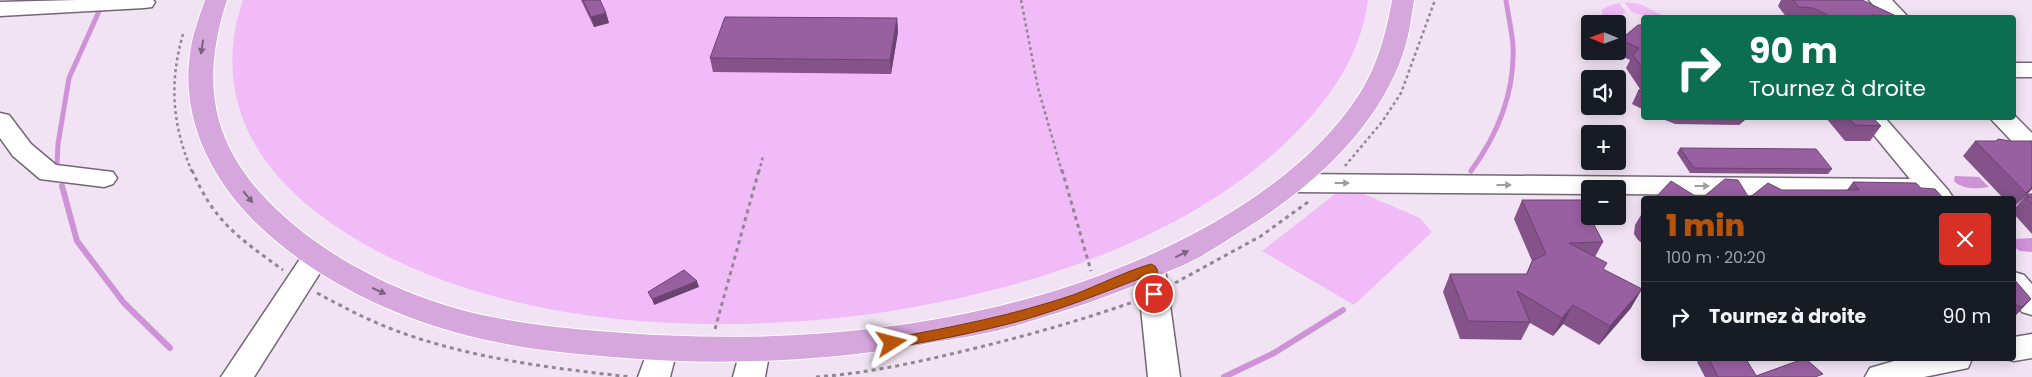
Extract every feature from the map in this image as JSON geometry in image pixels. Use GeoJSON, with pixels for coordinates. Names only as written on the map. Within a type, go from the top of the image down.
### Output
{"type":"FeatureCollection","features":[{"type":"Feature","properties":{"kind":"main road"},"geometry":{"type":"LineString","coordinates":[[216,0],[204,36],[200,69],[202,102],[213,142],[227,169],[246,195],[270,221],[316,257],[373,288],[416,306],[464,322],[516,335],[657,366],[707,356],[751,366],[937,335],[1023,315],[1097,291],[1151,269],[1188,251],[1237,223],[1293,183],[1338,140],[1371,97],[1392,54],[1406,4]]}},
{"type":"Feature","properties":{"kind":"street"},"geometry":{"type":"LineString","coordinates":[[1880,0],[1895,15]]}},
{"type":"Feature","properties":{"kind":"street"},"geometry":{"type":"LineString","coordinates":[[0,9],[144,2]]}},
{"type":"Feature","properties":{"kind":"street"},"geometry":{"type":"LineString","coordinates":[[2016,70],[2032,70]]}},
{"type":"Feature","properties":{"kind":"street"},"geometry":{"type":"LineString","coordinates":[[1874,120],[1937,194]]}},
{"type":"Feature","properties":{"kind":"street"},"geometry":{"type":"LineString","coordinates":[[2004,120],[2032,147]]}},
{"type":"Feature","properties":{"kind":"street"},"geometry":{"type":"LineString","coordinates":[[0,121],[22,150],[49,173],[104,178]]}},
{"type":"Feature","properties":{"kind":"street"},"geometry":{"type":"LineString","coordinates":[[1293,183],[1937,194]]}},
{"type":"Feature","properties":{"kind":"street"},"geometry":{"type":"LineString","coordinates":[[237,377],[316,257]]}},
{"type":"Feature","properties":{"kind":"street"},"geometry":{"type":"LineString","coordinates":[[1151,269],[1164,377]]}},
{"type":"Feature","properties":{"kind":"street"},"geometry":{"type":"LineString","coordinates":[[2016,285],[2032,304]]}},
{"type":"Feature","properties":{"kind":"street"},"geometry":{"type":"LineString","coordinates":[[2016,349],[2032,346]]}},
{"type":"Feature","properties":{"kind":"street"},"geometry":{"type":"LineString","coordinates":[[1882,377],[1948,361]]}},
{"type":"Feature","properties":{"kind":"path"},"geometry":{"type":"LineString","coordinates":[[1021,0],[1038,88],[1097,291]]}},
{"type":"Feature","properties":{"kind":"path"},"geometry":{"type":"LineString","coordinates":[[707,356],[763,156]]}},
{"type":"Feature","properties":{"kind":"shaded area"},"geometry":{"type":"Polygon","coordinates":[[[243,0],[1368,0],[1356,46],[1346,67],[1334,87],[1305,123],[1271,156],[1228,189],[1181,218],[1131,243],[1079,264],[1026,281],[971,295],[917,307],[864,315],[803,321],[741,324],[677,323],[614,318],[551,309],[489,295],[431,275],[375,250],[331,223],[304,202],[279,177],[255,145],[246,126],[234,85],[232,64],[233,43],[243,0]]]}},
{"type":"Feature","properties":{"kind":"shaded area"},"geometry":{"type":"Polygon","coordinates":[[[1624,2],[1640,4],[1662,15],[1641,15],[1632,12],[1624,2]]]}},
{"type":"Feature","properties":{"kind":"shaded area"},"geometry":{"type":"Polygon","coordinates":[[[1619,3],[1626,12],[1620,15],[1602,15],[1602,10],[1610,5],[1619,3]]]}},
{"type":"Feature","properties":{"kind":"shaded area"},"geometry":{"type":"Polygon","coordinates":[[[1955,176],[1979,177],[1989,187],[1975,188],[1962,186],[1954,181],[1955,176]]]}},
{"type":"Feature","properties":{"kind":"shaded area"},"geometry":{"type":"Polygon","coordinates":[[[1335,194],[1364,194],[1420,218],[1432,232],[1354,305],[1262,251],[1335,194]]]}},
{"type":"Feature","properties":{"kind":"shaded area"},"geometry":{"type":"Polygon","coordinates":[[[2032,238],[2032,252],[2020,251],[2016,248],[2016,239],[2032,238]]]}},
{"type":"Feature","properties":{"kind":"building"},"geometry":{"type":"Polygon","coordinates":[[[583,0],[600,0],[606,13],[591,17],[583,0]]]}},
{"type":"Feature","properties":{"kind":"building"},"geometry":{"type":"Polygon","coordinates":[[[1793,0],[1862,0],[1894,15],[1828,15],[1813,8],[1799,7],[1793,0]]]}},
{"type":"Feature","properties":{"kind":"building"},"geometry":{"type":"Polygon","coordinates":[[[725,17],[897,18],[890,60],[710,58],[725,17]]]}},
{"type":"Feature","properties":{"kind":"building"},"geometry":{"type":"Polygon","coordinates":[[[1638,25],[1641,25],[1641,66],[1633,55],[1639,48],[1626,43],[1626,35],[1638,25]]]}},
{"type":"Feature","properties":{"kind":"building"},"geometry":{"type":"Polygon","coordinates":[[[1850,120],[1875,120],[1881,126],[1855,125],[1850,120]]]}},
{"type":"Feature","properties":{"kind":"building"},"geometry":{"type":"Polygon","coordinates":[[[1998,139],[2032,141],[2032,187],[2026,193],[1975,141],[1996,141],[1998,139]]]}},
{"type":"Feature","properties":{"kind":"building"},"geometry":{"type":"Polygon","coordinates":[[[1680,148],[1816,149],[1832,169],[1694,168],[1680,148]]]}},
{"type":"Feature","properties":{"kind":"building"},"geometry":{"type":"Polygon","coordinates":[[[1725,179],[1738,180],[1748,196],[1705,196],[1725,179]]]}},
{"type":"Feature","properties":{"kind":"building"},"geometry":{"type":"Polygon","coordinates":[[[1671,181],[1695,196],[1657,196],[1671,181]]]}},
{"type":"Feature","properties":{"kind":"building"},"geometry":{"type":"Polygon","coordinates":[[[1853,182],[1916,183],[1921,188],[1935,189],[1941,196],[1752,196],[1768,183],[1782,190],[1859,190],[1853,182]]]}},
{"type":"Feature","properties":{"kind":"building"},"geometry":{"type":"Polygon","coordinates":[[[2027,194],[2032,194],[2032,204],[2026,197],[2031,198],[2027,194]]]}},
{"type":"Feature","properties":{"kind":"building"},"geometry":{"type":"Polygon","coordinates":[[[1522,200],[1581,200],[1581,225],[1594,225],[1603,242],[1569,243],[1607,263],[1603,269],[1641,290],[1610,326],[1573,305],[1562,318],[1517,291],[1530,322],[1468,321],[1450,274],[1527,274],[1532,261],[1546,254],[1522,200]]]}},
{"type":"Feature","properties":{"kind":"building"},"geometry":{"type":"Polygon","coordinates":[[[684,270],[697,281],[652,299],[648,292],[684,270]]]}},
{"type":"Feature","properties":{"kind":"building"},"geometry":{"type":"Polygon","coordinates":[[[2016,281],[2031,299],[2022,307],[2016,305],[2016,281]]]}},
{"type":"Feature","properties":{"kind":"building"},"geometry":{"type":"Polygon","coordinates":[[[1710,361],[1747,361],[1757,377],[1718,377],[1710,361]]]}},
{"type":"Feature","properties":{"kind":"building"},"geometry":{"type":"Polygon","coordinates":[[[1797,361],[1808,361],[1823,374],[1815,377],[1756,376],[1797,361]]]}},
{"type":"Feature","properties":{"kind":"waterway"},"geometry":{"type":"LineString","coordinates":[[1471,171],[1497,128],[1508,96],[1513,63],[1513,46],[1506,0]]}},
{"type":"Feature","properties":{"kind":"waterway"},"geometry":{"type":"LineString","coordinates":[[57,164],[58,144],[69,78],[100,9]]}},
{"type":"Feature","properties":{"kind":"waterway"},"geometry":{"type":"LineString","coordinates":[[62,186],[77,241],[124,303],[170,348]]}},
{"type":"Feature","properties":{"kind":"waterway"},"geometry":{"type":"LineString","coordinates":[[1224,377],[1274,353],[1343,310]]}},
{"type":"Feature","properties":{"kind":"route"},"geometry":{"type":"LineString","coordinates":[[892,343],[966,329],[1023,315],[1077,298],[1151,269],[1154,294]]}}]}
